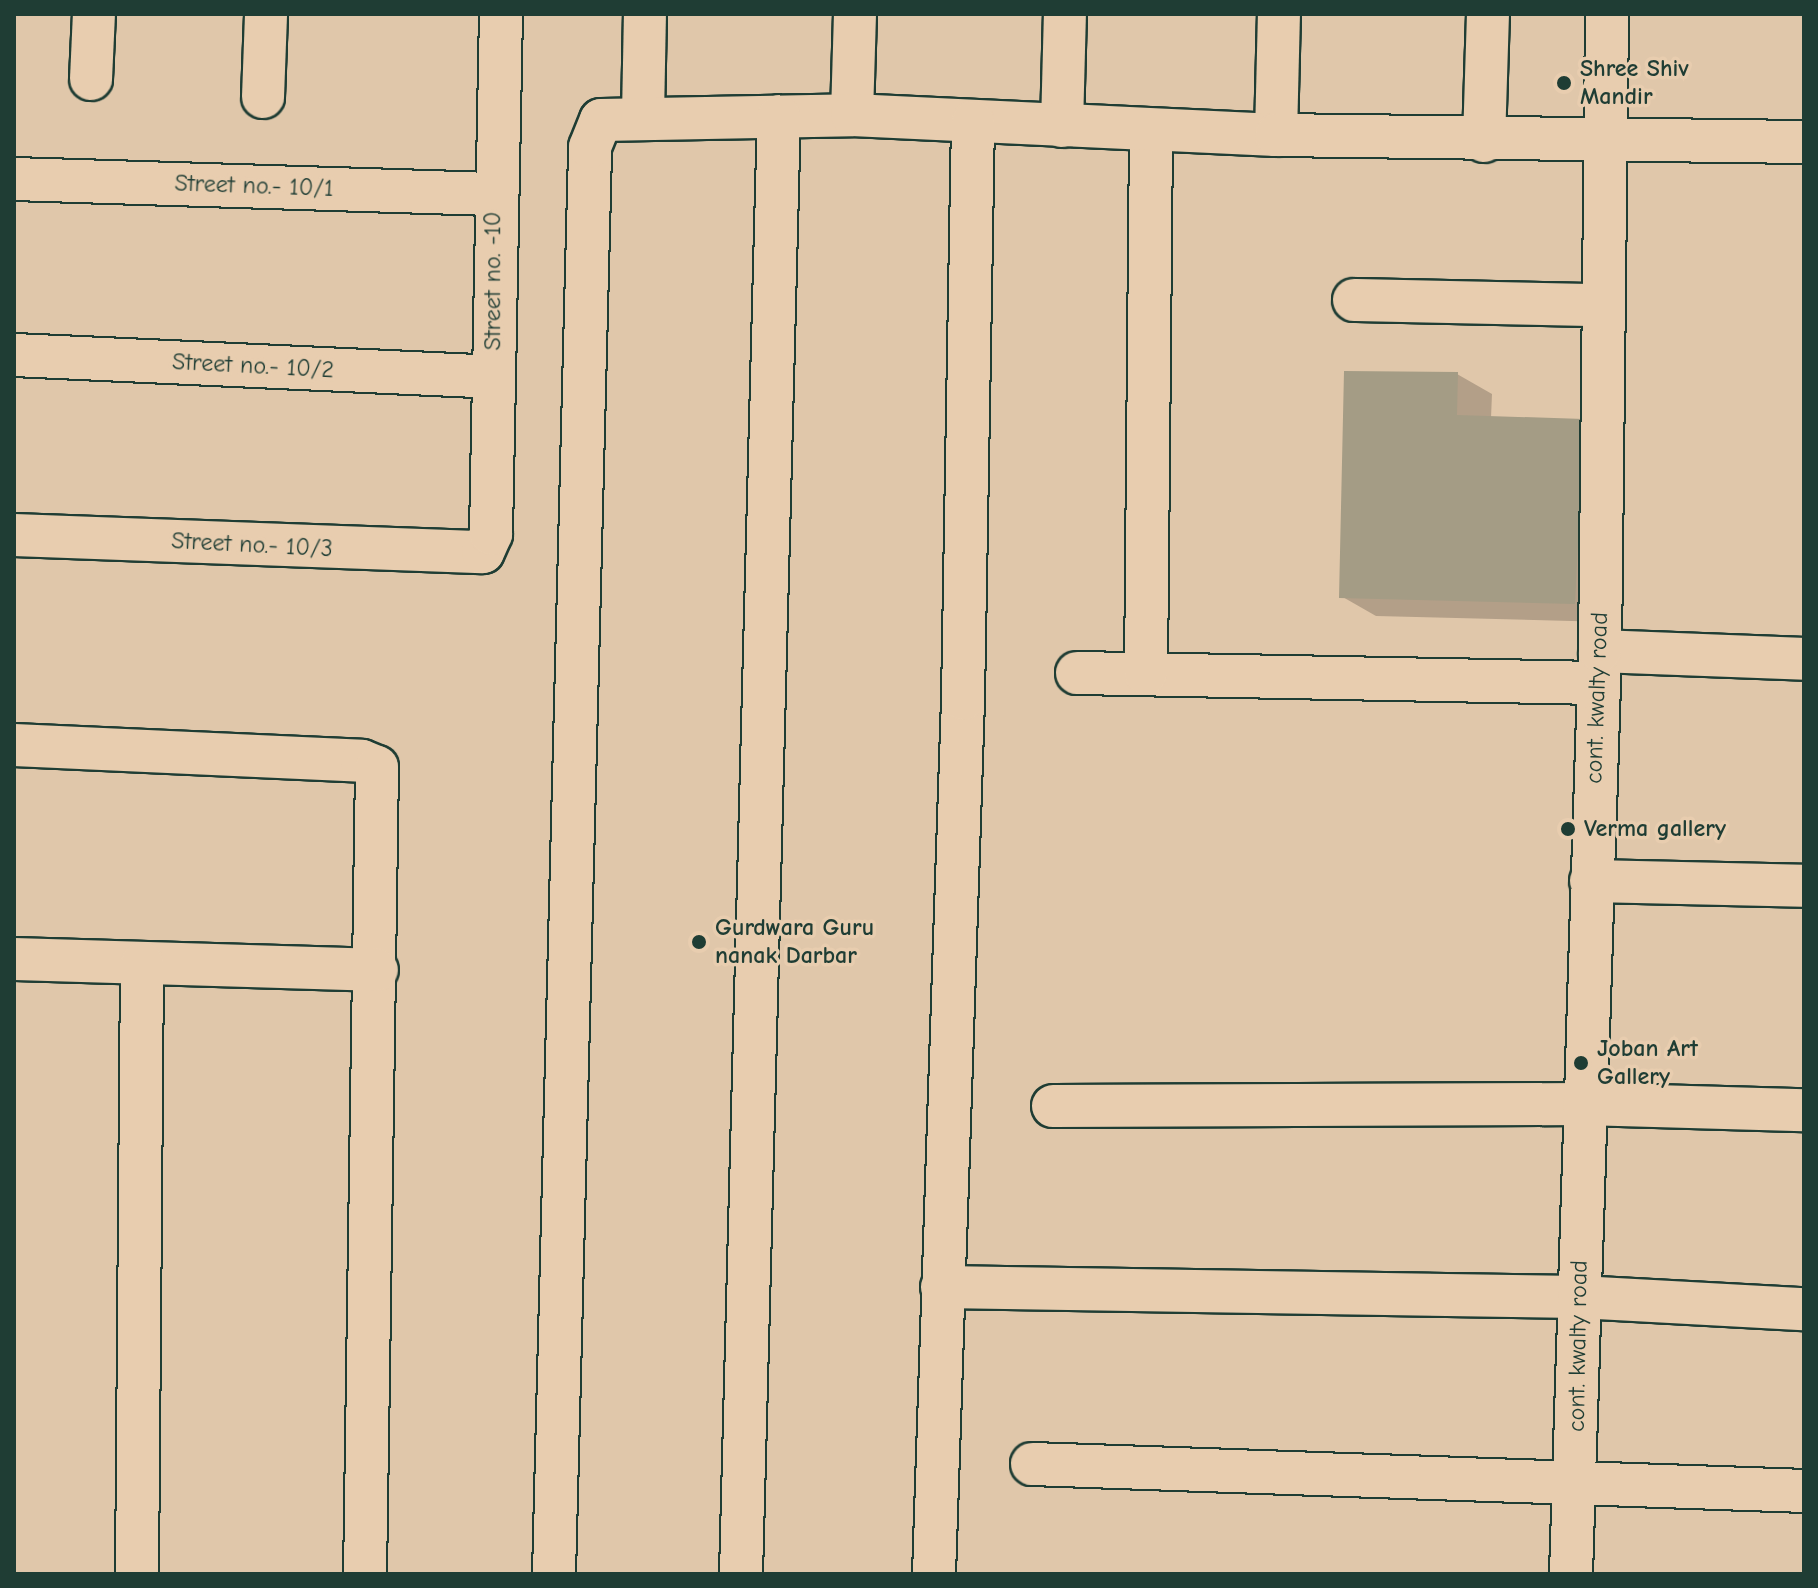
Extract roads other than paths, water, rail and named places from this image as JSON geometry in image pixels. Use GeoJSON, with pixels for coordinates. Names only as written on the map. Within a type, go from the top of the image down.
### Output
{"type":"FeatureCollection","features":[{"type":"Feature","properties":{"kind":"street"},"geometry":{"type":"LineString","coordinates":[[91,79],[94,14]]}},
{"type":"Feature","properties":{"kind":"street"},"geometry":{"type":"LineString","coordinates":[[263,97],[266,14]]}},
{"type":"Feature","properties":{"kind":"street","name":"Street no. -10"},"geometry":{"type":"LineString","coordinates":[[488,548],[494,194],[501,14]]}},
{"type":"Feature","properties":{"kind":"street"},"geometry":{"type":"LineString","coordinates":[[643,116],[645,14]]}},
{"type":"Feature","properties":{"kind":"street"},"geometry":{"type":"LineString","coordinates":[[852,115],[855,14]]}},
{"type":"Feature","properties":{"kind":"street"},"geometry":{"type":"LineString","coordinates":[[1062,126],[1065,14]]}},
{"type":"Feature","properties":{"kind":"street"},"geometry":{"type":"LineString","coordinates":[[1276,135],[1279,14]]}},
{"type":"Feature","properties":{"kind":"street"},"geometry":{"type":"LineString","coordinates":[[1484,141],[1488,14]]}},
{"type":"Feature","properties":{"kind":"street","name":"cont. kwalty road"},"geometry":{"type":"LineString","coordinates":[[1571,1574],[1600,667],[1607,14]]}},
{"type":"Feature","properties":{"kind":"street"},"geometry":{"type":"LineString","coordinates":[[554,1574],[590,147],[601,120],[643,116],[852,115],[1151,130],[1484,141],[1804,142]]}},
{"type":"Feature","properties":{"kind":"street"},"geometry":{"type":"LineString","coordinates":[[741,1574],[779,116]]}},
{"type":"Feature","properties":{"kind":"street"},"geometry":{"type":"LineString","coordinates":[[934,1574],[963,699],[973,122]]}},
{"type":"Feature","properties":{"kind":"street"},"geometry":{"type":"LineString","coordinates":[[1146,674],[1151,130]]}},
{"type":"Feature","properties":{"kind":"street","name":"Street no.- 10/1"},"geometry":{"type":"LineString","coordinates":[[14,179],[494,194]]}},
{"type":"Feature","properties":{"kind":"street"},"geometry":{"type":"LineString","coordinates":[[1354,300],[1603,305]]}},
{"type":"Feature","properties":{"kind":"street","name":"Street no.- 10/2"},"geometry":{"type":"LineString","coordinates":[[14,355],[492,377]]}},
{"type":"Feature","properties":{"kind":"street","name":"Street no.- 10/3"},"geometry":{"type":"LineString","coordinates":[[14,535],[469,555],[488,548]]}},
{"type":"Feature","properties":{"kind":"street"},"geometry":{"type":"LineString","coordinates":[[1077,673],[1600,667],[1804,659]]}},
{"type":"Feature","properties":{"kind":"street"},"geometry":{"type":"LineString","coordinates":[[14,745],[371,764],[379,774],[365,1574]]}},
{"type":"Feature","properties":{"kind":"street"},"geometry":{"type":"LineString","coordinates":[[1591,881],[1804,886]]}},
{"type":"Feature","properties":{"kind":"street"},"geometry":{"type":"LineString","coordinates":[[14,959],[377,970]]}},
{"type":"Feature","properties":{"kind":"street"},"geometry":{"type":"LineString","coordinates":[[137,1574],[142,963]]}},
{"type":"Feature","properties":{"kind":"street"},"geometry":{"type":"LineString","coordinates":[[1053,1106],[1584,1104],[1804,1110]]}},
{"type":"Feature","properties":{"kind":"street"},"geometry":{"type":"LineString","coordinates":[[942,1287],[1579,1297],[1804,1309]]}},
{"type":"Feature","properties":{"kind":"street"},"geometry":{"type":"LineString","coordinates":[[1032,1464],[1804,1491]]}},
{"type":"Feature","properties":{"kind":"place","name":"Shree Shiv Mandir"},"geometry":{"type":"Point","coordinates":[1564,83]}},
{"type":"Feature","properties":{"kind":"place","name":"Verma gallery"},"geometry":{"type":"Point","coordinates":[1568,829]}},
{"type":"Feature","properties":{"kind":"place","name":"Gurdwara Guru nanak Darbar"},"geometry":{"type":"Point","coordinates":[699,942]}},
{"type":"Feature","properties":{"kind":"place","name":"Joban Art Gallery"},"geometry":{"type":"Point","coordinates":[1581,1063]}}]}
